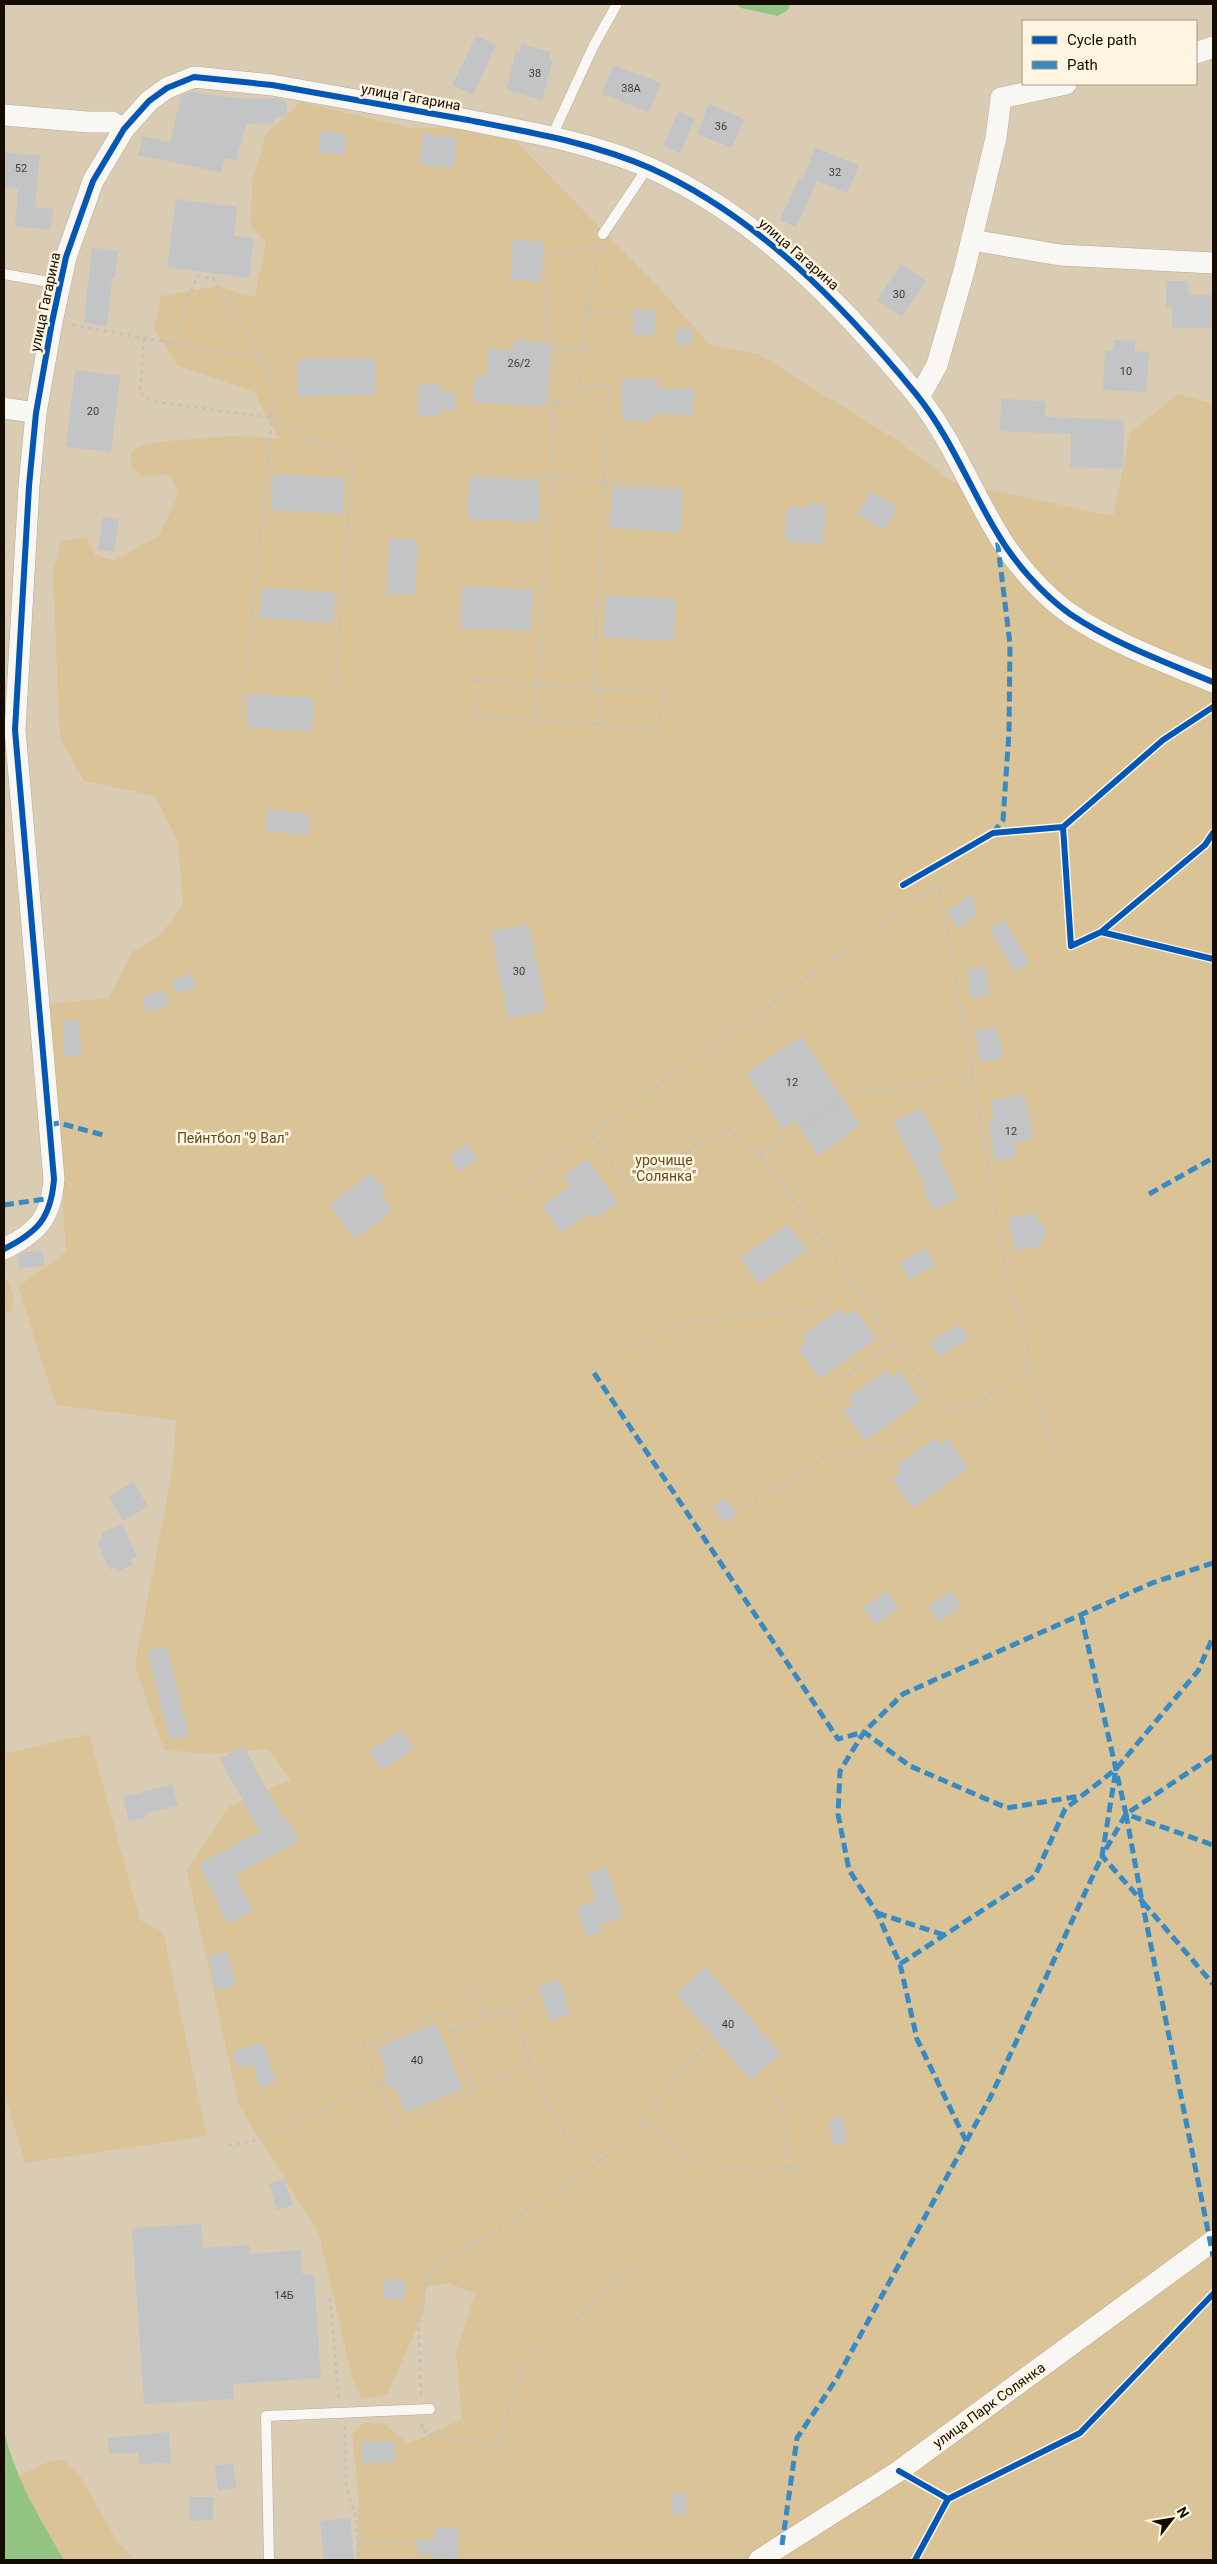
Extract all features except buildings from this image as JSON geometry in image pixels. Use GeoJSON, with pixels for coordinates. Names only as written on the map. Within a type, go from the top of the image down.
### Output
{"type":"FeatureCollection","features":[{"type":"Feature","properties":{"kind":"street"},"geometry":{"type":"LineString","coordinates":[[1197,53],[1213,47]]}},
{"type":"Feature","properties":{"kind":"street","name":"улица Гагарина"},"geometry":{"type":"LineString","coordinates":[[4,1249],[25,1239],[42,1223],[52,1198],[54,1179],[11,767],[36,413],[66,257],[92,181],[124,129],[149,101],[167,88],[194,78],[272,85],[552,136],[648,167],[693,190],[750,228],[798,268],[854,322],[919,397],[950,444],[996,531],[1022,569],[1069,613],[1138,650],[1213,682]]}},
{"type":"Feature","properties":{"kind":"street"},"geometry":{"type":"LineString","coordinates":[[919,397],[937,365],[972,240],[996,138],[1001,98],[1061,85]]}},
{"type":"Feature","properties":{"kind":"street"},"geometry":{"type":"LineString","coordinates":[[4,115],[88,122],[112,122],[124,129]]}},
{"type":"Feature","properties":{"kind":"street"},"geometry":{"type":"LineString","coordinates":[[972,240],[1060,256],[1213,263]]}},
{"type":"Feature","properties":{"kind":"street"},"geometry":{"type":"LineString","coordinates":[[4,408],[36,413]]}},
{"type":"Feature","properties":{"kind":"street","name":"улица Парк Солянка"},"geometry":{"type":"LineString","coordinates":[[759,2560],[778,2552],[899,2471],[1213,2241]]}},
{"type":"Feature","properties":{"kind":"lane"},"geometry":{"type":"LineString","coordinates":[[552,136],[594,45],[617,4]]}},
{"type":"Feature","properties":{"kind":"lane"},"geometry":{"type":"LineString","coordinates":[[603,234],[648,167]]}},
{"type":"Feature","properties":{"kind":"lane"},"geometry":{"type":"LineString","coordinates":[[4,274],[60,284]]}},
{"type":"Feature","properties":{"kind":"lane"},"geometry":{"type":"LineString","coordinates":[[268,2560],[266,2416],[426,2409]]}},
{"type":"Feature","properties":{"kind":"path"},"geometry":{"type":"LineString","coordinates":[[600,248],[549,252],[547,332],[554,341],[551,402],[578,404],[587,309],[603,234]]}},
{"type":"Feature","properties":{"kind":"path"},"geometry":{"type":"LineString","coordinates":[[173,344],[197,276],[213,278],[270,372],[272,418],[241,724]]}},
{"type":"Feature","properties":{"kind":"path"},"geometry":{"type":"LineString","coordinates":[[587,309],[629,316]]}},
{"type":"Feature","properties":{"kind":"path"},"geometry":{"type":"LineString","coordinates":[[52,322],[262,360]]}},
{"type":"Feature","properties":{"kind":"path"},"geometry":{"type":"LineString","coordinates":[[144,338],[140,393],[151,400],[272,418],[353,460],[334,698]]}},
{"type":"Feature","properties":{"kind":"path"},"geometry":{"type":"LineString","coordinates":[[553,349],[583,350]]}},
{"type":"Feature","properties":{"kind":"path"},"geometry":{"type":"LineString","coordinates":[[580,385],[609,386],[593,688]]}},
{"type":"Feature","properties":{"kind":"path"},"geometry":{"type":"LineString","coordinates":[[535,720],[555,402]]}},
{"type":"Feature","properties":{"kind":"path"},"geometry":{"type":"LineString","coordinates":[[469,474],[682,486]]}},
{"type":"Feature","properties":{"kind":"path"},"geometry":{"type":"LineString","coordinates":[[476,680],[538,684],[662,693],[659,729],[474,716],[476,680]]}},
{"type":"Feature","properties":{"kind":"path"},"geometry":{"type":"LineString","coordinates":[[597,725],[600,688]]}},
{"type":"Feature","properties":{"kind":"path"},"geometry":{"type":"LineString","coordinates":[[494,1204],[940,883],[1010,1292],[1028,1340],[1030,1368],[1053,1451]]}},
{"type":"Feature","properties":{"kind":"path"},"geometry":{"type":"LineString","coordinates":[[760,1154],[852,1092],[886,1091],[972,1074]]}},
{"type":"Feature","properties":{"kind":"path"},"geometry":{"type":"LineString","coordinates":[[591,1134],[627,1184],[728,1128],[760,1154],[770,1166],[931,1391],[945,1403],[959,1408]]}},
{"type":"Feature","properties":{"kind":"path"},"geometry":{"type":"LineString","coordinates":[[611,1353],[700,1320],[815,1310],[853,1283]]}},
{"type":"Feature","properties":{"kind":"path"},"geometry":{"type":"LineString","coordinates":[[808,1403],[895,1343]]}},
{"type":"Feature","properties":{"kind":"path"},"geometry":{"type":"LineString","coordinates":[[741,1510],[832,1454],[893,1447],[940,1416],[972,1405],[1030,1368]]}},
{"type":"Feature","properties":{"kind":"path"},"geometry":{"type":"LineString","coordinates":[[468,1977],[484,2018]]}},
{"type":"Feature","properties":{"kind":"path"},"geometry":{"type":"LineString","coordinates":[[451,2032],[541,1993]]}},
{"type":"Feature","properties":{"kind":"path"},"geometry":{"type":"LineString","coordinates":[[510,2007],[564,2136],[582,2153],[602,2160]]}},
{"type":"Feature","properties":{"kind":"path"},"geometry":{"type":"LineString","coordinates":[[442,2012],[476,2092],[396,2124],[380,2084],[363,2045],[442,2012]]}},
{"type":"Feature","properties":{"kind":"path"},"geometry":{"type":"LineString","coordinates":[[642,2258],[603,2296],[526,2362],[518,2378],[498,2448],[422,2431],[426,2409],[418,2307],[436,2261],[478,2242],[602,2160],[638,2125],[709,2040]]}},
{"type":"Feature","properties":{"kind":"path"},"geometry":{"type":"LineString","coordinates":[[474,2087],[532,2062]]}},
{"type":"Feature","properties":{"kind":"path"},"geometry":{"type":"LineString","coordinates":[[228,2145],[250,2142],[386,2081]]}},
{"type":"Feature","properties":{"kind":"path"},"geometry":{"type":"LineString","coordinates":[[766,2081],[783,2110],[789,2168]]}},
{"type":"Feature","properties":{"kind":"path"},"geometry":{"type":"LineString","coordinates":[[638,2125],[659,2126],[673,2147],[698,2164],[751,2172],[806,2166]]}},
{"type":"Feature","properties":{"kind":"path"},"geometry":{"type":"LineString","coordinates":[[330,2298],[343,2413],[346,2485],[356,2518],[359,2560]]}},
{"type":"Feature","properties":{"kind":"path"},"geometry":{"type":"LineString","coordinates":[[358,2542],[418,2543]]}},
{"type":"Feature","properties":{"kind":"green space","name":"урочище \"Солянка\""},"geometry":{"type":"Polygon","coordinates":[[[301,102],[411,128],[464,127],[517,142],[660,289],[710,345],[758,354],[895,439],[953,482],[1113,516],[1130,433],[1178,394],[1213,404],[1213,2560],[357,2560],[359,2499],[352,2435],[363,2423],[383,2423],[409,2444],[462,2419],[456,2352],[475,2293],[447,2283],[426,2287],[424,2312],[387,2394],[362,2399],[352,2377],[319,2234],[239,2106],[187,1871],[228,1807],[291,1780],[268,1749],[211,1754],[164,1750],[135,1665],[173,1467],[176,1420],[56,1405],[18,1287],[66,1252],[50,1004],[109,998],[132,952],[159,937],[183,904],[178,842],[155,796],[84,781],[60,738],[53,572],[61,542],[86,536],[95,555],[114,561],[159,535],[179,493],[168,474],[142,477],[132,467],[131,453],[140,445],[242,435],[279,439],[254,392],[177,365],[154,328],[161,296],[217,286],[255,297],[266,242],[251,225],[252,181],[266,134],[301,102]]]}},
{"type":"Feature","properties":{"kind":"green space"},"geometry":{"type":"Polygon","coordinates":[[[4,1278],[9,1282],[13,1295],[12,1310],[4,1315],[4,1278]]]}},
{"type":"Feature","properties":{"kind":"green space"},"geometry":{"type":"Polygon","coordinates":[[[89,1734],[140,1920],[163,1932],[207,2136],[25,2163],[4,2092],[4,1754],[89,1734]]]}},
{"type":"Feature","properties":{"kind":"green space"},"geometry":{"type":"Polygon","coordinates":[[[62,2459],[79,2474],[117,2541],[134,2560],[64,2560],[40,2520],[19,2476],[48,2462],[62,2459]]]}},
{"type":"Feature","properties":{"kind":"shaded area"},"geometry":{"type":"Polygon","coordinates":[[[736,4],[790,4],[788,10],[778,16],[741,8],[736,4]]]}},
{"type":"Feature","properties":{"kind":"shaded area"},"geometry":{"type":"Polygon","coordinates":[[[4,2431],[21,2482],[64,2560],[4,2560],[4,2431]]]}},
{"type":"Feature","properties":{"kind":"marked path"},"geometry":{"type":"LineString","coordinates":[[993,833],[1003,820],[1009,732],[1010,644],[997,538]]}},
{"type":"Feature","properties":{"kind":"marked path"},"geometry":{"type":"LineString","coordinates":[[49,1125],[59,1123],[107,1136]]}},
{"type":"Feature","properties":{"kind":"marked path"},"geometry":{"type":"LineString","coordinates":[[1149,1194],[1213,1158]]}},
{"type":"Feature","properties":{"kind":"marked path"},"geometry":{"type":"LineString","coordinates":[[4,1205],[52,1198]]}},
{"type":"Feature","properties":{"kind":"marked path"},"geometry":{"type":"LineString","coordinates":[[594,1373],[838,1739],[864,1732],[910,1766],[1007,1808],[1080,1796]]}},
{"type":"Feature","properties":{"kind":"marked path"},"geometry":{"type":"LineString","coordinates":[[966,2141],[917,2039],[900,1964],[877,1913],[849,1870],[838,1814],[840,1771],[864,1732],[903,1694],[1152,1583],[1213,1563]]}},
{"type":"Feature","properties":{"kind":"marked path"},"geometry":{"type":"LineString","coordinates":[[1081,1615],[1126,1814],[1213,1845]]}},
{"type":"Feature","properties":{"kind":"marked path"},"geometry":{"type":"LineString","coordinates":[[782,2545],[797,2438],[837,2378],[991,2096],[1102,1856],[1116,1769],[1198,1671],[1213,1637]]}},
{"type":"Feature","properties":{"kind":"marked path"},"geometry":{"type":"LineString","coordinates":[[1213,1756],[1126,1814],[1102,1856],[1142,1901],[1213,2256]]}},
{"type":"Feature","properties":{"kind":"marked path"},"geometry":{"type":"LineString","coordinates":[[900,1964],[1035,1876],[1065,1809],[1116,1769]]}},
{"type":"Feature","properties":{"kind":"marked path"},"geometry":{"type":"LineString","coordinates":[[1126,1814],[1142,1901],[1213,1984]]}},
{"type":"Feature","properties":{"kind":"marked path"},"geometry":{"type":"LineString","coordinates":[[877,1913],[944,1935]]}},
{"type":"Feature","properties":{"kind":"cycle path"},"geometry":{"type":"LineString","coordinates":[[4,1249],[26,1236],[41,1222],[50,1204],[54,1179],[15,730],[29,486],[36,413],[66,257],[93,181],[124,129],[149,101],[167,88],[194,77],[272,85],[468,120],[560,139],[606,152],[650,168],[689,188],[726,211],[762,237],[828,296],[859,328],[928,410],[959,461],[986,514],[1003,542],[1029,576],[1049,597],[1070,614],[1104,634],[1213,682]]}},
{"type":"Feature","properties":{"kind":"cycle path"},"geometry":{"type":"LineString","coordinates":[[903,885],[993,833],[1063,827],[1163,740],[1213,707]]}},
{"type":"Feature","properties":{"kind":"cycle path"},"geometry":{"type":"LineString","coordinates":[[1063,827],[1071,946],[1101,932],[1205,845],[1213,833]]}},
{"type":"Feature","properties":{"kind":"cycle path"},"geometry":{"type":"LineString","coordinates":[[1101,932],[1213,959]]}},
{"type":"Feature","properties":{"kind":"cycle path"},"geometry":{"type":"LineString","coordinates":[[899,2471],[948,2499],[1080,2433],[1213,2294]]}},
{"type":"Feature","properties":{"kind":"cycle path"},"geometry":{"type":"LineString","coordinates":[[915,2560],[948,2499]]}},
{"type":"Feature","properties":{"kind":"park label","name":"Пейнтбол \"9 Вал\""},"geometry":{"type":"Point","coordinates":[233,1138]}}]}
